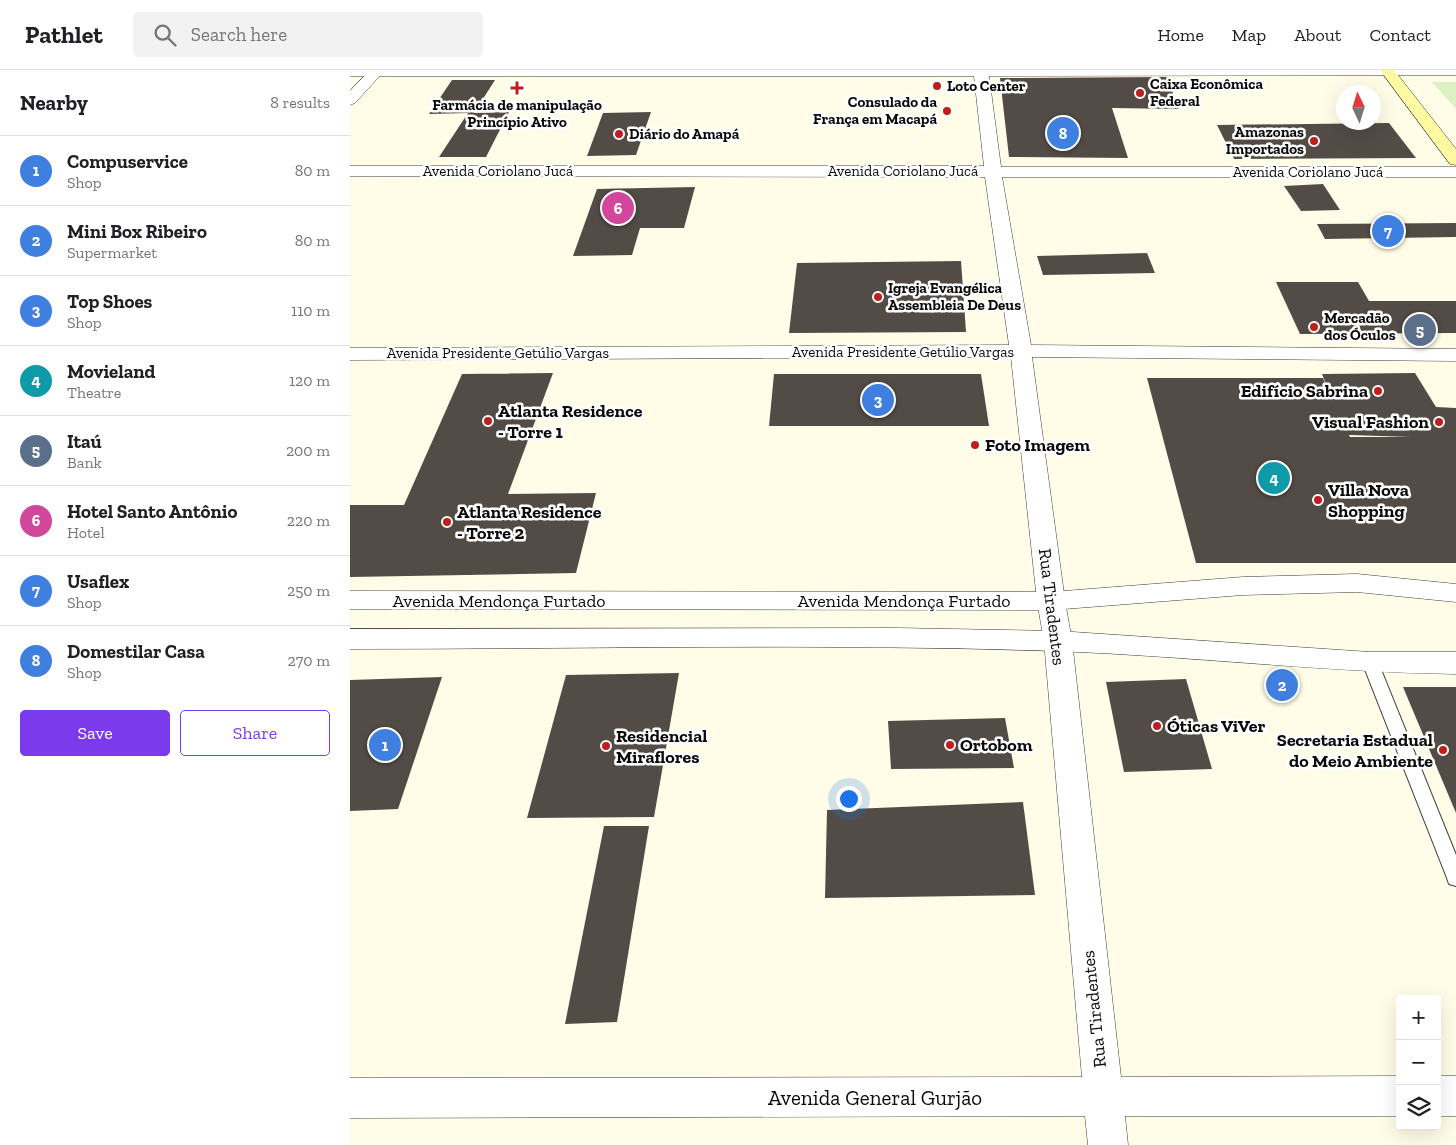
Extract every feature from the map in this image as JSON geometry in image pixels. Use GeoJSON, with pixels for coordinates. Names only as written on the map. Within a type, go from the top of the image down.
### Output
{"type":"FeatureCollection","features":[{"type":"Feature","properties":{"kind":"main road"},"geometry":{"type":"LineString","coordinates":[[1387,71],[1456,160]]}},
{"type":"Feature","properties":{"kind":"street"},"geometry":{"type":"LineString","coordinates":[[350,100],[377,71]]}},
{"type":"Feature","properties":{"kind":"street","name":"Rua Tiradentes"},"geometry":{"type":"LineString","coordinates":[[981,71],[1021,351],[1051,601],[1058,642],[1108,1145]]}},
{"type":"Feature","properties":{"kind":"street"},"geometry":{"type":"LineString","coordinates":[[350,72],[1456,71]]}},
{"type":"Feature","properties":{"kind":"street","name":"Avenida Coriolano Jucá"},"geometry":{"type":"LineString","coordinates":[[350,171],[1456,172]]}},
{"type":"Feature","properties":{"kind":"street","name":"Avenida Presidente Getúlio Vargas"},"geometry":{"type":"LineString","coordinates":[[350,354],[1021,351],[1456,355]]}},
{"type":"Feature","properties":{"kind":"street","name":"Avenida Mendonça Furtado"},"geometry":{"type":"LineString","coordinates":[[350,600],[1051,601],[1243,586],[1357,583],[1456,593]]}},
{"type":"Feature","properties":{"kind":"street"},"geometry":{"type":"LineString","coordinates":[[485,638],[501,601]]}},
{"type":"Feature","properties":{"kind":"street","name":"Avenida Mendonça Furtado"},"geometry":{"type":"LineString","coordinates":[[350,639],[896,638],[1058,642],[1370,662],[1456,663]]}},
{"type":"Feature","properties":{"kind":"street","name":"Avenida General Gurjão"},"geometry":{"type":"LineString","coordinates":[[350,1098],[1396,1096]]}},
{"type":"Feature","properties":{"kind":"street"},"geometry":{"type":"LineString","coordinates":[[1441,1096],[1456,1096]]}},
{"type":"Feature","properties":{"kind":"lane"},"geometry":{"type":"LineString","coordinates":[[1370,662],[1456,878]]}},
{"type":"Feature","properties":{"kind":"green space"},"geometry":{"type":"Polygon","coordinates":[[[1432,82],[1456,82],[1456,109],[1432,82]]]}},
{"type":"Feature","properties":{"kind":"building"},"geometry":{"type":"Polygon","coordinates":[[[1167,77],[1179,109],[1112,108],[1128,158],[1009,157],[1000,78],[1167,77]]]}},
{"type":"Feature","properties":{"kind":"building"},"geometry":{"type":"Polygon","coordinates":[[[452,80],[495,80],[474,113],[509,112],[486,157],[439,157],[468,113],[429,114],[452,80]]]}},
{"type":"Feature","properties":{"kind":"building","name":"Diário do Amapá"},"geometry":{"type":"Polygon","coordinates":[[[651,112],[636,155],[587,156],[603,113],[651,112]]]}},
{"type":"Feature","properties":{"kind":"building","name":"Amazonas Importados"},"geometry":{"type":"Polygon","coordinates":[[[1381,123],[1389,123],[1416,158],[1234,159],[1217,125],[1336,124],[1336,130],[1381,130],[1381,123]]]}},
{"type":"Feature","properties":{"kind":"building"},"geometry":{"type":"Polygon","coordinates":[[[1323,184],[1340,210],[1301,211],[1284,186],[1323,184]]]}},
{"type":"Feature","properties":{"kind":"building"},"geometry":{"type":"Polygon","coordinates":[[[695,187],[684,228],[640,228],[632,255],[573,256],[597,189],[695,187]]]}},
{"type":"Feature","properties":{"kind":"building"},"geometry":{"type":"Polygon","coordinates":[[[1456,223],[1456,237],[1325,239],[1317,224],[1456,223]]]}},
{"type":"Feature","properties":{"kind":"building"},"geometry":{"type":"Polygon","coordinates":[[[1147,253],[1155,273],[1043,275],[1037,256],[1147,253]]]}},
{"type":"Feature","properties":{"kind":"building","name":"Igreja Evangélica Assembleia De Deus"},"geometry":{"type":"Polygon","coordinates":[[[961,261],[966,332],[789,333],[797,263],[961,261]]]}},
{"type":"Feature","properties":{"kind":"building"},"geometry":{"type":"Polygon","coordinates":[[[1276,282],[1358,282],[1369,301],[1456,301],[1456,333],[1300,334],[1276,282]]]}},
{"type":"Feature","properties":{"kind":"building"},"geometry":{"type":"Polygon","coordinates":[[[553,373],[508,494],[596,493],[576,573],[350,577],[350,505],[404,505],[462,374],[553,373]]]}},
{"type":"Feature","properties":{"kind":"building","name":"Villa Nova Shopping"},"geometry":{"type":"Polygon","coordinates":[[[1415,373],[1436,407],[1456,408],[1456,563],[1196,563],[1147,378],[1323,378],[1334,404],[1322,374],[1415,373]],[[1349,435],[1350,437],[1411,437],[1349,435]]]}},
{"type":"Feature","properties":{"kind":"building"},"geometry":{"type":"Polygon","coordinates":[[[774,374],[981,374],[989,426],[769,426],[774,374]]]}},
{"type":"Feature","properties":{"kind":"building","name":"Residencial Miraflores"},"geometry":{"type":"Polygon","coordinates":[[[679,673],[654,817],[527,818],[566,675],[679,673]]]}},
{"type":"Feature","properties":{"kind":"building"},"geometry":{"type":"Polygon","coordinates":[[[442,677],[398,809],[350,811],[350,680],[442,677]]]}},
{"type":"Feature","properties":{"kind":"building","name":"Óticas ViVer"},"geometry":{"type":"Polygon","coordinates":[[[1186,679],[1212,769],[1124,772],[1106,682],[1186,679]]]}},
{"type":"Feature","properties":{"kind":"building","name":"Secretaria Estadual do Meio Ambiente"},"geometry":{"type":"Polygon","coordinates":[[[1403,687],[1456,687],[1456,813],[1403,687]]]}},
{"type":"Feature","properties":{"kind":"building","name":"Ortobom"},"geometry":{"type":"Polygon","coordinates":[[[1005,718],[1014,768],[891,769],[888,721],[1005,718]]]}},
{"type":"Feature","properties":{"kind":"building"},"geometry":{"type":"Polygon","coordinates":[[[1023,802],[1035,895],[825,898],[827,810],[1023,802]]]}},
{"type":"Feature","properties":{"kind":"building"},"geometry":{"type":"Polygon","coordinates":[[[604,826],[649,826],[617,1022],[565,1024],[604,826]]]}},
{"type":"Feature","properties":{"kind":"place","name":"Loto Center"},"geometry":{"type":"Point","coordinates":[937,86]}},
{"type":"Feature","properties":{"kind":"place","name":"Farmácia de manipulação Princípio Ativo"},"geometry":{"type":"Point","coordinates":[517,88]}},
{"type":"Feature","properties":{"kind":"place","name":"Caixa Econômica Federal"},"geometry":{"type":"Point","coordinates":[1140,93]}},
{"type":"Feature","properties":{"kind":"place","name":"Consulado da França em Macapá"},"geometry":{"type":"Point","coordinates":[947,111]}},
{"type":"Feature","properties":{"kind":"place","name":"Domestilar Casa"},"geometry":{"type":"Point","coordinates":[1063,133]}},
{"type":"Feature","properties":{"kind":"place","name":"Diário do Amapá"},"geometry":{"type":"Point","coordinates":[619,134]}},
{"type":"Feature","properties":{"kind":"place","name":"Amazonas Importados"},"geometry":{"type":"Point","coordinates":[1314,141]}},
{"type":"Feature","properties":{"kind":"place","name":"Hotel Santo Antônio"},"geometry":{"type":"Point","coordinates":[618,208]}},
{"type":"Feature","properties":{"kind":"place","name":"Usaflex"},"geometry":{"type":"Point","coordinates":[1388,231]}},
{"type":"Feature","properties":{"kind":"place","name":"Igreja Evangélica Assembleia De Deus"},"geometry":{"type":"Point","coordinates":[878,297]}},
{"type":"Feature","properties":{"kind":"place","name":"Mercadão dos Óculos"},"geometry":{"type":"Point","coordinates":[1314,327]}},
{"type":"Feature","properties":{"kind":"place","name":"Itaú"},"geometry":{"type":"Point","coordinates":[1420,330]}},
{"type":"Feature","properties":{"kind":"place","name":"Edifício Sabrina"},"geometry":{"type":"Point","coordinates":[1378,391]}},
{"type":"Feature","properties":{"kind":"place","name":"Top Shoes"},"geometry":{"type":"Point","coordinates":[878,400]}},
{"type":"Feature","properties":{"kind":"place","name":"Atlanta Residence - Torre 1"},"geometry":{"type":"Point","coordinates":[488,421]}},
{"type":"Feature","properties":{"kind":"place","name":"Visual Fashion"},"geometry":{"type":"Point","coordinates":[1439,422]}},
{"type":"Feature","properties":{"kind":"place","name":"Foto Imagem"},"geometry":{"type":"Point","coordinates":[975,445]}},
{"type":"Feature","properties":{"kind":"place","name":"Movieland"},"geometry":{"type":"Point","coordinates":[1274,478]}},
{"type":"Feature","properties":{"kind":"place","name":"Villa Nova Shopping"},"geometry":{"type":"Point","coordinates":[1318,500]}},
{"type":"Feature","properties":{"kind":"place","name":"Atlanta Residence - Torre 2"},"geometry":{"type":"Point","coordinates":[447,522]}},
{"type":"Feature","properties":{"kind":"place","name":"Mini Box Ribeiro"},"geometry":{"type":"Point","coordinates":[1282,685]}},
{"type":"Feature","properties":{"kind":"place","name":"Óticas ViVer"},"geometry":{"type":"Point","coordinates":[1157,726]}},
{"type":"Feature","properties":{"kind":"place","name":"Compuservice"},"geometry":{"type":"Point","coordinates":[385,745]}},
{"type":"Feature","properties":{"kind":"place","name":"Ortobom"},"geometry":{"type":"Point","coordinates":[950,745]}},
{"type":"Feature","properties":{"kind":"place","name":"Residencial Miraflores"},"geometry":{"type":"Point","coordinates":[606,746]}},
{"type":"Feature","properties":{"kind":"place","name":"Secretaria Estadual do Meio Ambiente"},"geometry":{"type":"Point","coordinates":[1443,750]}}]}
